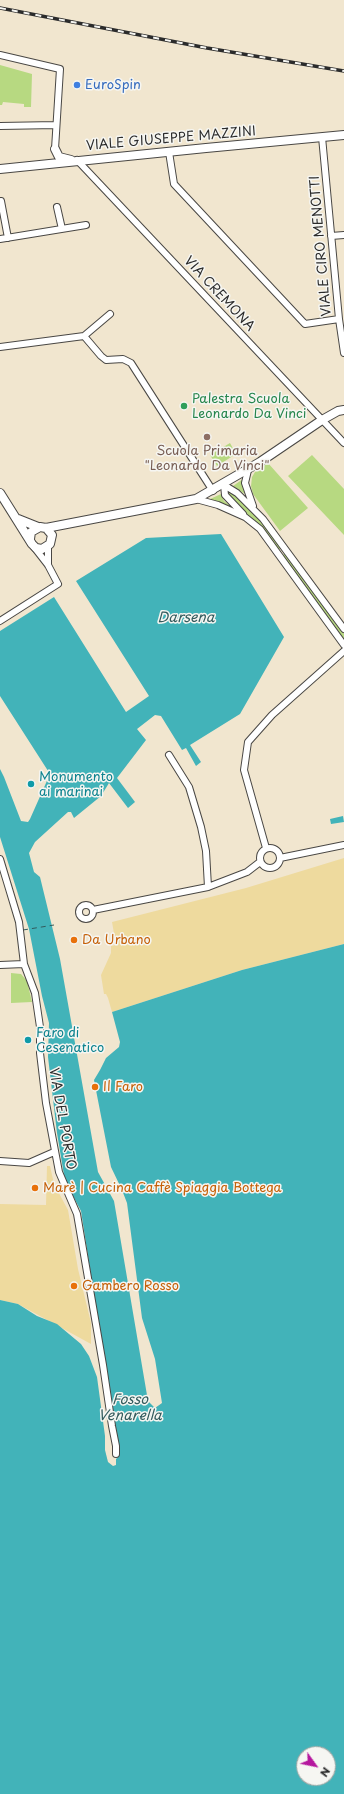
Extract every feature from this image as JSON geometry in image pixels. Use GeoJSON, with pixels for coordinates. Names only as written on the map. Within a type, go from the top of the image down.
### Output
{"type":"FeatureCollection","features":[{"type":"Feature","properties":{"kind":"street"},"geometry":{"type":"LineString","coordinates":[[0,55],[60,70],[55,149],[59,156],[67,160],[75,161]]}},
{"type":"Feature","properties":{"kind":"street"},"geometry":{"type":"LineString","coordinates":[[0,126],[56,125]]}},
{"type":"Feature","properties":{"kind":"street","name":"VIALE GIUSEPPE MAZZINI"},"geometry":{"type":"LineString","coordinates":[[0,169],[344,135]]}},
{"type":"Feature","properties":{"kind":"street","name":"VIALE CIRO MENOTTI"},"geometry":{"type":"LineString","coordinates":[[322,137],[339,319],[344,353]]}},
{"type":"Feature","properties":{"kind":"street"},"geometry":{"type":"LineString","coordinates":[[44,164],[55,149]]}},
{"type":"Feature","properties":{"kind":"street"},"geometry":{"type":"LineString","coordinates":[[169,152],[174,184],[305,324],[339,319]]}},
{"type":"Feature","properties":{"kind":"street","name":"VIA CREMONA"},"geometry":{"type":"LineString","coordinates":[[75,161],[344,443]]}},
{"type":"Feature","properties":{"kind":"street"},"geometry":{"type":"LineString","coordinates":[[1,201],[8,238]]}},
{"type":"Feature","properties":{"kind":"street"},"geometry":{"type":"LineString","coordinates":[[57,207],[62,229]]}},
{"type":"Feature","properties":{"kind":"street"},"geometry":{"type":"LineString","coordinates":[[0,239],[86,225]]}},
{"type":"Feature","properties":{"kind":"street"},"geometry":{"type":"LineString","coordinates":[[331,236],[344,235]]}},
{"type":"Feature","properties":{"kind":"street"},"geometry":{"type":"LineString","coordinates":[[0,347],[84,336],[110,314]]}},
{"type":"Feature","properties":{"kind":"street"},"geometry":{"type":"LineString","coordinates":[[84,336],[106,360],[123,358],[131,364],[213,491]]}},
{"type":"Feature","properties":{"kind":"street"},"geometry":{"type":"LineString","coordinates":[[48,546],[39,549],[32,543],[31,532],[42,528],[196,499],[224,485],[248,470],[338,410],[344,410]]}},
{"type":"Feature","properties":{"kind":"street"},"geometry":{"type":"LineString","coordinates":[[248,470],[245,484],[255,510]]}},
{"type":"Feature","properties":{"kind":"street"},"geometry":{"type":"LineString","coordinates":[[224,485],[238,493],[255,510],[344,629]]}},
{"type":"Feature","properties":{"kind":"street"},"geometry":{"type":"LineString","coordinates":[[224,485],[225,495],[260,529],[344,645]]}},
{"type":"Feature","properties":{"kind":"street"},"geometry":{"type":"LineString","coordinates":[[0,493],[48,565],[58,584],[0,621]]}},
{"type":"Feature","properties":{"kind":"street"},"geometry":{"type":"LineString","coordinates":[[196,499],[218,505],[245,516]]}},
{"type":"Feature","properties":{"kind":"street"},"geometry":{"type":"LineString","coordinates":[[18,519],[42,528],[52,535]]}},
{"type":"Feature","properties":{"kind":"street"},"geometry":{"type":"LineString","coordinates":[[48,565],[48,546],[52,535],[62,525]]}},
{"type":"Feature","properties":{"kind":"street"},"geometry":{"type":"LineString","coordinates":[[278,554],[285,549]]}},
{"type":"Feature","properties":{"kind":"street"},"geometry":{"type":"LineString","coordinates":[[266,848],[244,770],[248,742],[272,715],[344,651]]}},
{"type":"Feature","properties":{"kind":"street"},"geometry":{"type":"LineString","coordinates":[[169,755],[189,787],[206,851],[208,887]]}},
{"type":"Feature","properties":{"kind":"street"},"geometry":{"type":"LineString","coordinates":[[280,858],[344,845]]}},
{"type":"Feature","properties":{"kind":"street"},"geometry":{"type":"LineString","coordinates":[[266,848],[275,850],[280,858]]}},
{"type":"Feature","properties":{"kind":"street"},"geometry":{"type":"LineString","coordinates":[[266,848],[260,855],[260,862],[265,867],[272,868],[278,864],[280,858]]}},
{"type":"Feature","properties":{"kind":"street","name":"VIA DEL PORTO"},"geometry":{"type":"LineString","coordinates":[[0,859],[19,922],[24,964],[35,993],[40,1027],[40,1053],[54,1152],[62,1183],[77,1214],[104,1365],[116,1454]]}},
{"type":"Feature","properties":{"kind":"street"},"geometry":{"type":"LineString","coordinates":[[93,910],[208,887],[247,872],[260,862]]}},
{"type":"Feature","properties":{"kind":"street"},"geometry":{"type":"LineString","coordinates":[[0,965],[24,964]]}},
{"type":"Feature","properties":{"kind":"street"},"geometry":{"type":"LineString","coordinates":[[0,1161],[29,1162],[54,1152]]}},
{"type":"Feature","properties":{"kind":"green space"},"geometry":{"type":"Polygon","coordinates":[[[0,65],[32,74],[31,107],[24,107],[24,104],[3,102],[2,105],[0,105],[0,65]]]}},
{"type":"Feature","properties":{"kind":"green space"},"geometry":{"type":"Polygon","coordinates":[[[230,443],[236,454],[217,466],[210,455],[230,443]]]}},
{"type":"Feature","properties":{"kind":"green space"},"geometry":{"type":"Polygon","coordinates":[[[312,455],[344,489],[344,535],[288,476],[312,455]]]}},
{"type":"Feature","properties":{"kind":"green space"},"geometry":{"type":"Polygon","coordinates":[[[268,463],[308,508],[280,531],[253,494],[251,486],[252,477],[255,472],[268,463]]]}},
{"type":"Feature","properties":{"kind":"green space"},"geometry":{"type":"Polygon","coordinates":[[[243,479],[242,485],[245,494],[233,486],[243,479]]]}},
{"type":"Feature","properties":{"kind":"green space"},"geometry":{"type":"Polygon","coordinates":[[[228,491],[243,501],[263,523],[281,548],[278,550],[261,527],[230,498],[228,491]]]}},
{"type":"Feature","properties":{"kind":"green space"},"geometry":{"type":"Polygon","coordinates":[[[221,494],[224,501],[237,511],[208,500],[221,494]]]}},
{"type":"Feature","properties":{"kind":"green space"},"geometry":{"type":"Polygon","coordinates":[[[285,553],[344,634],[344,639],[283,555],[285,553]]]}},
{"type":"Feature","properties":{"kind":"green space"},"geometry":{"type":"Polygon","coordinates":[[[11,973],[21,974],[27,981],[32,1002],[11,1003],[11,973]]]}},
{"type":"Feature","properties":{"kind":"sand"},"geometry":{"type":"Polygon","coordinates":[[[344,858],[344,944],[242,970],[112,1012],[108,998],[106,994],[104,994],[101,975],[111,953],[111,946],[116,945],[112,922],[246,888],[344,858]]]}},
{"type":"Feature","properties":{"kind":"sand"},"geometry":{"type":"Polygon","coordinates":[[[47,1166],[50,1166],[54,1184],[68,1210],[78,1269],[91,1323],[91,1344],[18,1304],[0,1300],[0,1204],[46,1205],[47,1166]]]}},
{"type":"Feature","properties":{"kind":"water"},"geometry":{"type":"Polygon","coordinates":[[[221,534],[284,637],[240,714],[190,745],[201,762],[196,766],[186,748],[182,750],[161,716],[155,715],[137,729],[146,740],[117,778],[135,802],[128,808],[109,783],[101,796],[74,818],[71,812],[68,812],[35,842],[29,853],[34,872],[40,877],[60,959],[98,1172],[114,1201],[148,1401],[155,1408],[162,1403],[155,1359],[142,1318],[127,1203],[111,1167],[94,1080],[106,1058],[119,1047],[120,1042],[112,1012],[242,970],[344,944],[344,1794],[0,1794],[0,1300],[18,1304],[37,1316],[57,1324],[81,1344],[89,1356],[97,1377],[105,1436],[105,1450],[108,1462],[113,1466],[116,1465],[116,1459],[119,1456],[81,1211],[65,1181],[57,1133],[48,1057],[49,1023],[42,996],[29,929],[0,837],[0,769],[21,821],[28,822],[50,774],[0,696],[0,631],[54,597],[126,712],[149,696],[76,581],[146,538],[221,534]]]}},
{"type":"Feature","properties":{"kind":"water"},"geometry":{"type":"Polygon","coordinates":[[[343,816],[344,822],[331,824],[330,819],[343,816]]]}},
{"type":"Feature","properties":{"kind":"ferry route"},"geometry":{"type":"LineString","coordinates":[[23,930],[54,925]]}},
{"type":"Feature","properties":{"kind":"railway"},"geometry":{"type":"LineString","coordinates":[[0,8],[207,48],[344,71]]}},
{"type":"Feature","properties":{"kind":"place","name":"EuroSpin"},"geometry":{"type":"Point","coordinates":[77,85]}},
{"type":"Feature","properties":{"kind":"place","name":"Palestra Scuola Leonardo Da Vinci"},"geometry":{"type":"Point","coordinates":[184,406]}},
{"type":"Feature","properties":{"kind":"place","name":"Scuola Primaria \"Leonardo Da Vinci\""},"geometry":{"type":"Point","coordinates":[207,437]}},
{"type":"Feature","properties":{"kind":"place","name":"Monumento ai marinai"},"geometry":{"type":"Point","coordinates":[31,784]}},
{"type":"Feature","properties":{"kind":"place","name":"Da Urbano"},"geometry":{"type":"Point","coordinates":[74,940]}},
{"type":"Feature","properties":{"kind":"place","name":"Faro di Cesenatico"},"geometry":{"type":"Point","coordinates":[28,1040]}},
{"type":"Feature","properties":{"kind":"place","name":"Il Faro"},"geometry":{"type":"Point","coordinates":[95,1087]}},
{"type":"Feature","properties":{"kind":"place","name":"Marè | Cucina Caffè Spiaggia Bottega"},"geometry":{"type":"Point","coordinates":[35,1188]}},
{"type":"Feature","properties":{"kind":"place","name":"Gambero Rosso"},"geometry":{"type":"Point","coordinates":[74,1286]}},
{"type":"Feature","properties":{"kind":"water label","name":"Darsena"},"geometry":{"type":"Point","coordinates":[186,618]}},
{"type":"Feature","properties":{"kind":"water label","name":"Fosso Venarella"},"geometry":{"type":"Point","coordinates":[130,1408]}}]}
